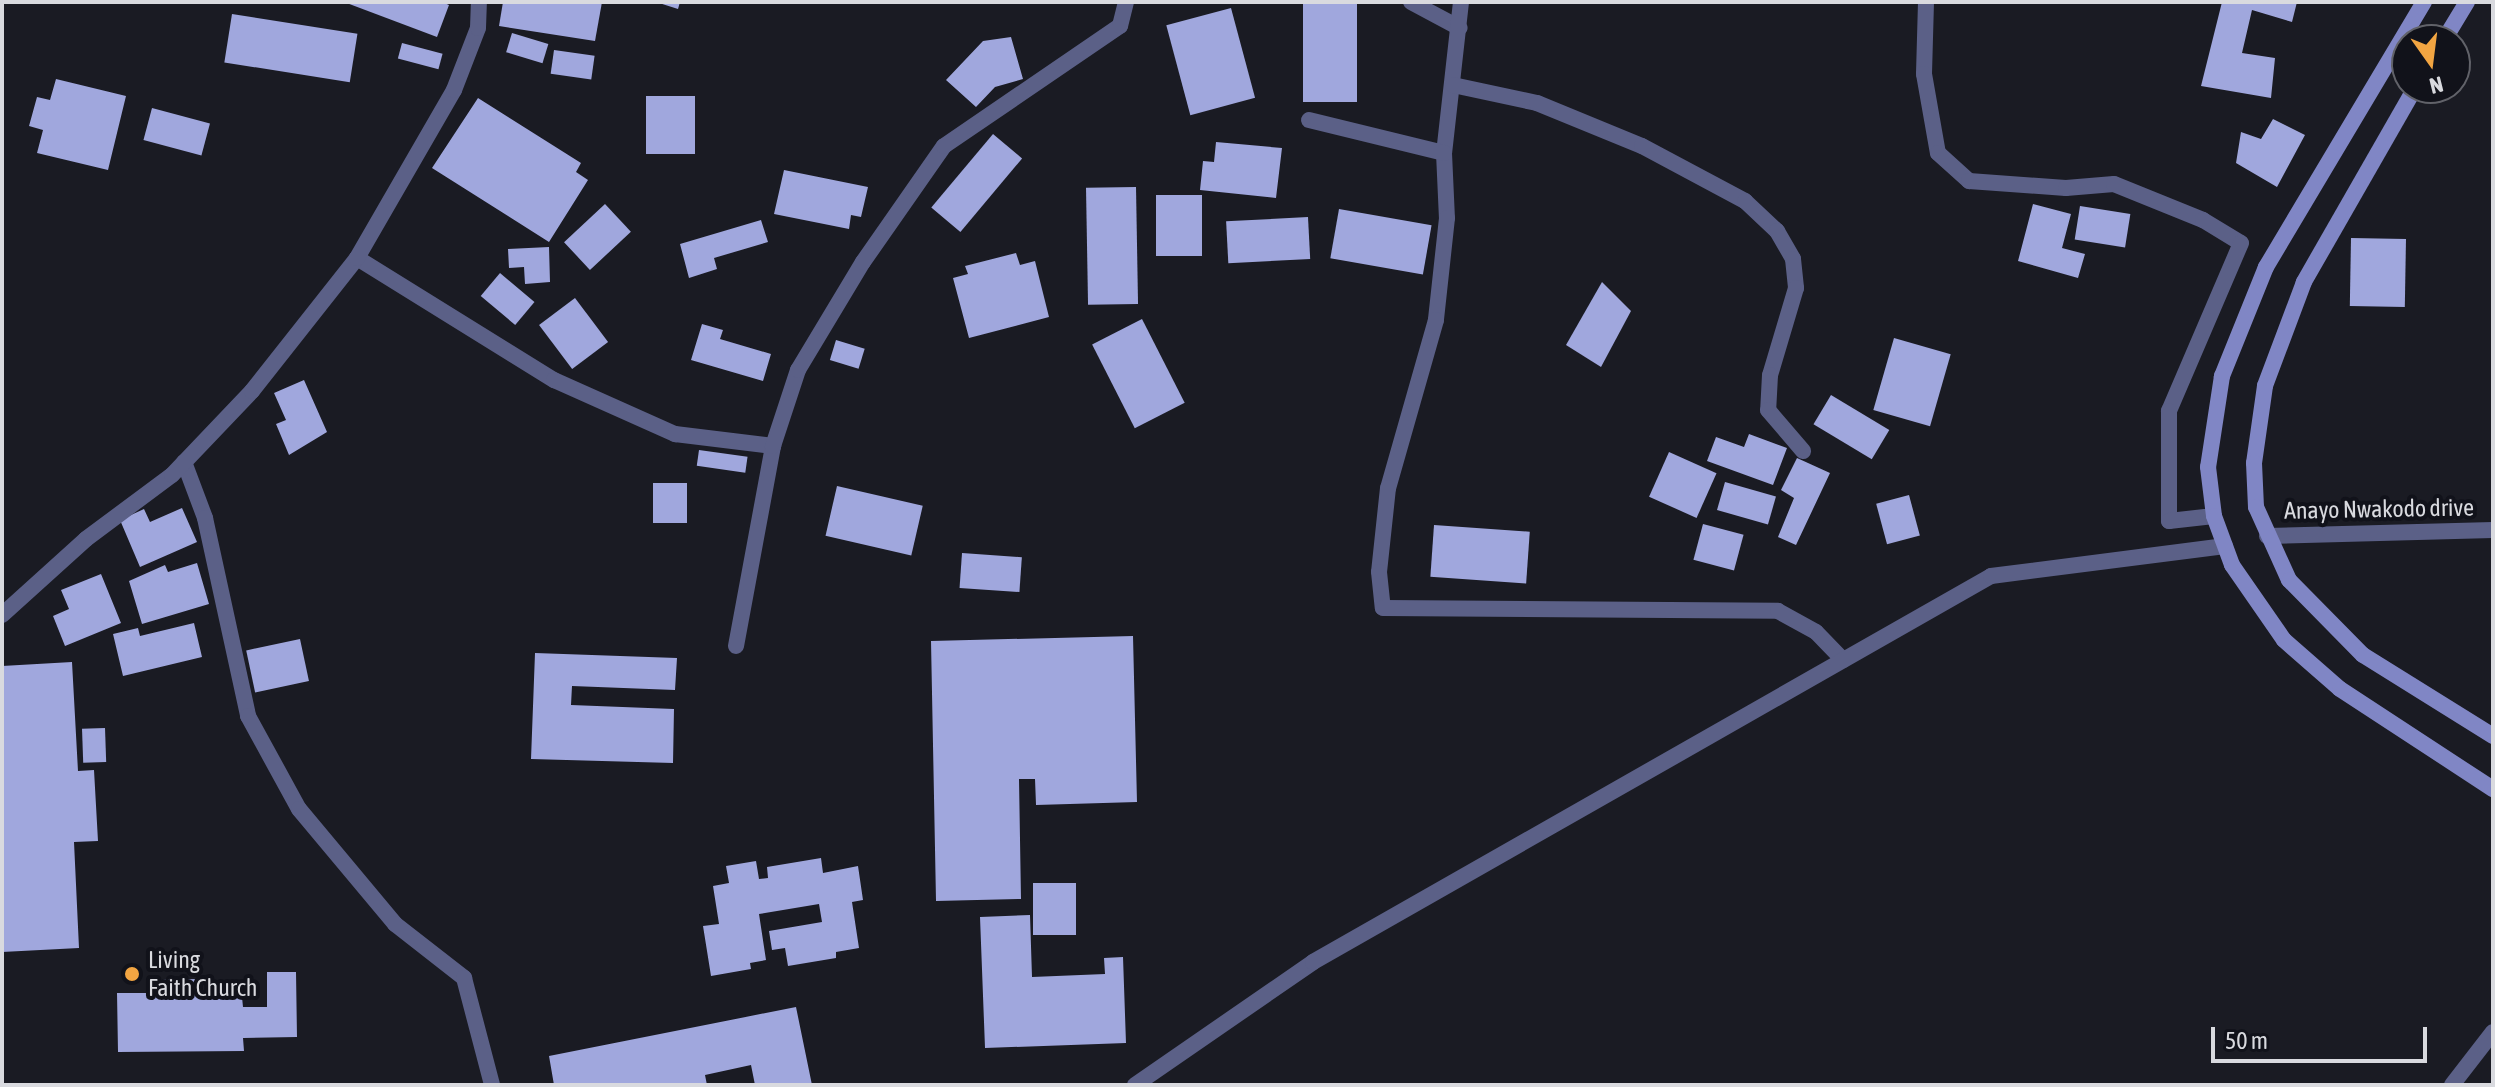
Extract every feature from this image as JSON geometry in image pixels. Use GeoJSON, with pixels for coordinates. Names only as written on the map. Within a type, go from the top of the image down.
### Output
{"type":"FeatureCollection","features":[{"type":"Feature","properties":{"kind":"street"},"geometry":{"type":"LineString","coordinates":[[2,615],[86,539],[184,462],[252,391],[357,258],[454,90],[478,28],[479,2]]}},
{"type":"Feature","properties":{"kind":"street"},"geometry":{"type":"LineString","coordinates":[[736,646],[773,446],[798,370],[944,146],[1120,26],[1126,2]]}},
{"type":"Feature","properties":{"kind":"street"},"geometry":{"type":"LineString","coordinates":[[1411,2],[1460,28]]}},
{"type":"Feature","properties":{"kind":"street"},"geometry":{"type":"LineString","coordinates":[[1461,2],[1444,153],[1447,218],[1436,320],[1388,488],[1379,572],[1383,608],[1778,611],[1816,632],[1843,660]]}},
{"type":"Feature","properties":{"kind":"street"},"geometry":{"type":"LineString","coordinates":[[1926,2],[1924,74],[1938,153],[1969,181],[2066,188],[2114,184],[2203,220],[2241,243],[2169,411],[2169,521],[2214,516]]}},
{"type":"Feature","properties":{"kind":"street"},"geometry":{"type":"LineString","coordinates":[[2424,2],[2266,267],[2222,376],[2208,467],[2214,516],[2232,565],[2284,640],[2340,689],[2493,789]]}},
{"type":"Feature","properties":{"kind":"street"},"geometry":{"type":"LineString","coordinates":[[2454,24],[2467,2]]}},
{"type":"Feature","properties":{"kind":"street"},"geometry":{"type":"LineString","coordinates":[[1453,85],[1537,103],[1642,146],[1745,201],[1777,231],[1793,259],[1796,288],[1770,375],[1768,410],[1803,451]]}},
{"type":"Feature","properties":{"kind":"street"},"geometry":{"type":"LineString","coordinates":[[2406,104],[2304,282],[2265,386],[2254,463],[2256,507],[2289,580],[2363,655],[2493,736]]}},
{"type":"Feature","properties":{"kind":"street"},"geometry":{"type":"LineString","coordinates":[[1309,120],[1444,153]]}},
{"type":"Feature","properties":{"kind":"street"},"geometry":{"type":"LineString","coordinates":[[357,258],[554,380],[675,434],[773,446]]}},
{"type":"Feature","properties":{"kind":"street"},"geometry":{"type":"LineString","coordinates":[[184,462],[205,518],[248,716],[299,809],[395,924],[464,978],[492,1085]]}},
{"type":"Feature","properties":{"kind":"street","name":"Anayo Nwakodo drive"},"geometry":{"type":"LineString","coordinates":[[2267,536],[2493,530]]}},
{"type":"Feature","properties":{"kind":"street"},"geometry":{"type":"LineString","coordinates":[[1135,1085],[1313,962],[1991,576],[2225,546]]}},
{"type":"Feature","properties":{"kind":"street"},"geometry":{"type":"LineString","coordinates":[[2452,1085],[2493,1032]]}},
{"type":"Feature","properties":{"kind":"building"},"geometry":{"type":"Polygon","coordinates":[[[344,2],[442,2],[449,5],[437,37],[344,2]]]}},
{"type":"Feature","properties":{"kind":"building"},"geometry":{"type":"Polygon","coordinates":[[[503,2],[602,2],[595,41],[499,26],[503,2]]]}},
{"type":"Feature","properties":{"kind":"building"},"geometry":{"type":"Polygon","coordinates":[[[656,2],[680,2],[678,9],[656,2]]]}},
{"type":"Feature","properties":{"kind":"building"},"geometry":{"type":"Polygon","coordinates":[[[1303,2],[1357,2],[1357,102],[1303,102],[1303,2]]]}},
{"type":"Feature","properties":{"kind":"building"},"geometry":{"type":"Polygon","coordinates":[[[2222,2],[2297,2],[2292,22],[2252,10],[2242,53],[2275,58],[2271,98],[2201,86],[2222,2]]]}},
{"type":"Feature","properties":{"kind":"building"},"geometry":{"type":"Polygon","coordinates":[[[1231,8],[1255,98],[1190,115],[1166,25],[1231,8]]]}},
{"type":"Feature","properties":{"kind":"building"},"geometry":{"type":"Polygon","coordinates":[[[232,14],[357,34],[350,82],[224,62],[232,14]]]}},
{"type":"Feature","properties":{"kind":"building"},"geometry":{"type":"Polygon","coordinates":[[[512,33],[548,44],[542,63],[506,52],[512,33]]]}},
{"type":"Feature","properties":{"kind":"building"},"geometry":{"type":"Polygon","coordinates":[[[1011,37],[1023,79],[995,87],[976,107],[946,80],[983,41],[1011,37]]]}},
{"type":"Feature","properties":{"kind":"building"},"geometry":{"type":"Polygon","coordinates":[[[402,43],[443,54],[438,69],[398,58],[402,43]]]}},
{"type":"Feature","properties":{"kind":"building"},"geometry":{"type":"Polygon","coordinates":[[[554,50],[595,56],[591,79],[551,74],[554,50]]]}},
{"type":"Feature","properties":{"kind":"building"},"geometry":{"type":"Polygon","coordinates":[[[56,79],[126,96],[108,170],[37,153],[43,130],[29,126],[37,97],[50,100],[56,79]]]}},
{"type":"Feature","properties":{"kind":"building"},"geometry":{"type":"Polygon","coordinates":[[[646,96],[695,96],[695,154],[646,154],[646,96]]]}},
{"type":"Feature","properties":{"kind":"building"},"geometry":{"type":"Polygon","coordinates":[[[478,98],[581,163],[576,172],[588,180],[549,242],[432,168],[478,98]]]}},
{"type":"Feature","properties":{"kind":"building"},"geometry":{"type":"Polygon","coordinates":[[[152,108],[210,124],[201,155],[143,140],[152,108]]]}},
{"type":"Feature","properties":{"kind":"building"},"geometry":{"type":"Polygon","coordinates":[[[2273,119],[2305,135],[2277,187],[2236,163],[2241,132],[2261,139],[2273,119]]]}},
{"type":"Feature","properties":{"kind":"building"},"geometry":{"type":"Polygon","coordinates":[[[993,134],[1022,158],[960,232],[931,208],[993,134]]]}},
{"type":"Feature","properties":{"kind":"building"},"geometry":{"type":"Polygon","coordinates":[[[1216,142],[1282,148],[1276,198],[1200,190],[1203,161],[1214,162],[1216,142]]]}},
{"type":"Feature","properties":{"kind":"building"},"geometry":{"type":"Polygon","coordinates":[[[784,170],[868,187],[861,217],[851,215],[849,229],[774,214],[784,170]]]}},
{"type":"Feature","properties":{"kind":"building"},"geometry":{"type":"Polygon","coordinates":[[[1136,187],[1138,304],[1088,305],[1086,188],[1136,187]]]}},
{"type":"Feature","properties":{"kind":"building"},"geometry":{"type":"Polygon","coordinates":[[[1156,195],[1202,195],[1202,256],[1156,256],[1156,195]]]}},
{"type":"Feature","properties":{"kind":"building"},"geometry":{"type":"Polygon","coordinates":[[[605,204],[631,232],[590,270],[564,242],[605,204]]]}},
{"type":"Feature","properties":{"kind":"building"},"geometry":{"type":"Polygon","coordinates":[[[2033,204],[2071,214],[2062,248],[2085,254],[2078,278],[2018,261],[2033,204]]]}},
{"type":"Feature","properties":{"kind":"building"},"geometry":{"type":"Polygon","coordinates":[[[2080,206],[2130,214],[2125,248],[2075,240],[2080,206]]]}},
{"type":"Feature","properties":{"kind":"building"},"geometry":{"type":"Polygon","coordinates":[[[1339,209],[1432,225],[1423,275],[1330,258],[1339,209]]]}},
{"type":"Feature","properties":{"kind":"building"},"geometry":{"type":"Polygon","coordinates":[[[1308,217],[1310,259],[1228,263],[1226,221],[1308,217]]]}},
{"type":"Feature","properties":{"kind":"building"},"geometry":{"type":"Polygon","coordinates":[[[761,220],[768,242],[714,258],[717,269],[689,278],[680,244],[761,220]]]}},
{"type":"Feature","properties":{"kind":"building"},"geometry":{"type":"Polygon","coordinates":[[[2351,238],[2406,239],[2405,307],[2350,306],[2351,238]]]}},
{"type":"Feature","properties":{"kind":"building"},"geometry":{"type":"Polygon","coordinates":[[[549,247],[550,282],[525,284],[524,267],[509,268],[508,249],[549,247]]]}},
{"type":"Feature","properties":{"kind":"building"},"geometry":{"type":"Polygon","coordinates":[[[1016,253],[1020,265],[1035,261],[1049,317],[969,338],[953,278],[968,274],[965,266],[1016,253]]]}},
{"type":"Feature","properties":{"kind":"building"},"geometry":{"type":"Polygon","coordinates":[[[500,273],[534,302],[515,325],[481,296],[500,273]]]}},
{"type":"Feature","properties":{"kind":"building"},"geometry":{"type":"Polygon","coordinates":[[[1602,282],[1631,311],[1601,367],[1566,345],[1602,282]]]}},
{"type":"Feature","properties":{"kind":"building"},"geometry":{"type":"Polygon","coordinates":[[[575,298],[608,342],[572,369],[539,325],[575,298]]]}},
{"type":"Feature","properties":{"kind":"building"},"geometry":{"type":"Polygon","coordinates":[[[1142,319],[1185,403],[1135,428],[1092,344],[1142,319]]]}},
{"type":"Feature","properties":{"kind":"building"},"geometry":{"type":"Polygon","coordinates":[[[702,324],[723,330],[720,339],[771,354],[763,381],[691,360],[702,324]]]}},
{"type":"Feature","properties":{"kind":"building"},"geometry":{"type":"Polygon","coordinates":[[[1894,338],[1951,354],[1930,426],[1873,410],[1894,338]]]}},
{"type":"Feature","properties":{"kind":"building"},"geometry":{"type":"Polygon","coordinates":[[[836,340],[865,349],[859,369],[830,360],[836,340]]]}},
{"type":"Feature","properties":{"kind":"building"},"geometry":{"type":"Polygon","coordinates":[[[304,380],[327,432],[289,455],[276,424],[286,420],[274,393],[304,380]]]}},
{"type":"Feature","properties":{"kind":"building"},"geometry":{"type":"Polygon","coordinates":[[[1831,395],[1889,430],[1872,459],[1813,424],[1831,395]]]}},
{"type":"Feature","properties":{"kind":"building"},"geometry":{"type":"Polygon","coordinates":[[[1749,434],[1787,448],[1773,485],[1707,461],[1716,437],[1744,447],[1749,434]]]}},
{"type":"Feature","properties":{"kind":"building"},"geometry":{"type":"Polygon","coordinates":[[[699,450],[748,457],[745,473],[697,466],[699,450]]]}},
{"type":"Feature","properties":{"kind":"building"},"geometry":{"type":"Polygon","coordinates":[[[1669,452],[1717,473],[1697,518],[1649,497],[1669,452]]]}},
{"type":"Feature","properties":{"kind":"building"},"geometry":{"type":"Polygon","coordinates":[[[1797,458],[1830,473],[1796,545],[1778,537],[1794,498],[1781,490],[1797,458]]]}},
{"type":"Feature","properties":{"kind":"building"},"geometry":{"type":"Polygon","coordinates":[[[1725,482],[1776,497],[1768,524],[1717,510],[1725,482]]]}},
{"type":"Feature","properties":{"kind":"building"},"geometry":{"type":"Polygon","coordinates":[[[653,483],[687,483],[687,523],[653,523],[653,483]]]}},
{"type":"Feature","properties":{"kind":"building"},"geometry":{"type":"Polygon","coordinates":[[[837,486],[923,506],[911,555],[826,536],[837,486]]]}},
{"type":"Feature","properties":{"kind":"building"},"geometry":{"type":"Polygon","coordinates":[[[1909,495],[1920,536],[1887,544],[1876,504],[1909,495]]]}},
{"type":"Feature","properties":{"kind":"building"},"geometry":{"type":"Polygon","coordinates":[[[182,508],[197,542],[140,567],[120,520],[144,509],[150,522],[182,508]]]}},
{"type":"Feature","properties":{"kind":"building"},"geometry":{"type":"Polygon","coordinates":[[[1703,524],[1744,535],[1734,571],[1693,560],[1703,524]]]}},
{"type":"Feature","properties":{"kind":"building"},"geometry":{"type":"Polygon","coordinates":[[[1434,525],[1530,532],[1526,584],[1430,577],[1434,525]]]}},
{"type":"Feature","properties":{"kind":"building"},"geometry":{"type":"Polygon","coordinates":[[[962,553],[1022,557],[1019,592],[960,588],[962,553]]]}},
{"type":"Feature","properties":{"kind":"building"},"geometry":{"type":"Polygon","coordinates":[[[197,563],[209,604],[142,624],[129,581],[165,565],[168,572],[197,563]]]}},
{"type":"Feature","properties":{"kind":"building"},"geometry":{"type":"Polygon","coordinates":[[[101,574],[121,623],[65,646],[53,616],[69,609],[61,590],[101,574]]]}},
{"type":"Feature","properties":{"kind":"building"},"geometry":{"type":"Polygon","coordinates":[[[194,623],[202,657],[123,676],[113,634],[138,628],[140,636],[194,623]]]}},
{"type":"Feature","properties":{"kind":"building"},"geometry":{"type":"Polygon","coordinates":[[[1133,636],[1137,802],[1036,805],[1035,779],[1019,779],[1021,899],[936,901],[931,641],[1133,636]]]}},
{"type":"Feature","properties":{"kind":"building"},"geometry":{"type":"Polygon","coordinates":[[[300,639],[309,681],[255,692],[246,650],[300,639]]]}},
{"type":"Feature","properties":{"kind":"building"},"geometry":{"type":"Polygon","coordinates":[[[535,653],[677,658],[675,690],[572,686],[571,705],[674,709],[673,763],[531,759],[535,653]]]}},
{"type":"Feature","properties":{"kind":"building"},"geometry":{"type":"Polygon","coordinates":[[[72,662],[78,771],[94,770],[98,841],[74,842],[79,948],[2,952],[2,666],[72,662]]]}},
{"type":"Feature","properties":{"kind":"building"},"geometry":{"type":"Polygon","coordinates":[[[105,728],[106,762],[83,763],[82,729],[105,728]]]}},
{"type":"Feature","properties":{"kind":"building"},"geometry":{"type":"Polygon","coordinates":[[[821,858],[823,873],[858,866],[863,900],[852,902],[859,948],[836,952],[836,958],[788,966],[785,948],[772,950],[769,931],[822,922],[819,904],[759,914],[766,960],[750,963],[751,969],[711,976],[703,926],[719,924],[713,886],[729,883],[726,866],[756,861],[759,879],[768,878],[767,867],[821,858]]]}},
{"type":"Feature","properties":{"kind":"building"},"geometry":{"type":"Polygon","coordinates":[[[1033,883],[1076,883],[1076,935],[1033,935],[1033,883]]]}},
{"type":"Feature","properties":{"kind":"building"},"geometry":{"type":"Polygon","coordinates":[[[1030,915],[1032,977],[1105,974],[1104,958],[1123,957],[1126,1043],[985,1048],[980,917],[1030,915]]]}},
{"type":"Feature","properties":{"kind":"building"},"geometry":{"type":"Polygon","coordinates":[[[267,972],[296,972],[297,1037],[243,1038],[244,1051],[118,1052],[117,993],[146,993],[146,980],[199,979],[199,997],[242,997],[243,1007],[267,1007],[267,972]]]}},
{"type":"Feature","properties":{"kind":"building"},"geometry":{"type":"Polygon","coordinates":[[[796,1007],[812,1085],[755,1085],[751,1065],[705,1075],[707,1085],[554,1085],[549,1056],[796,1007]]]}},
{"type":"Feature","properties":{"kind":"place","name":"Living Faith Church"},"geometry":{"type":"Point","coordinates":[132,974]}}]}
